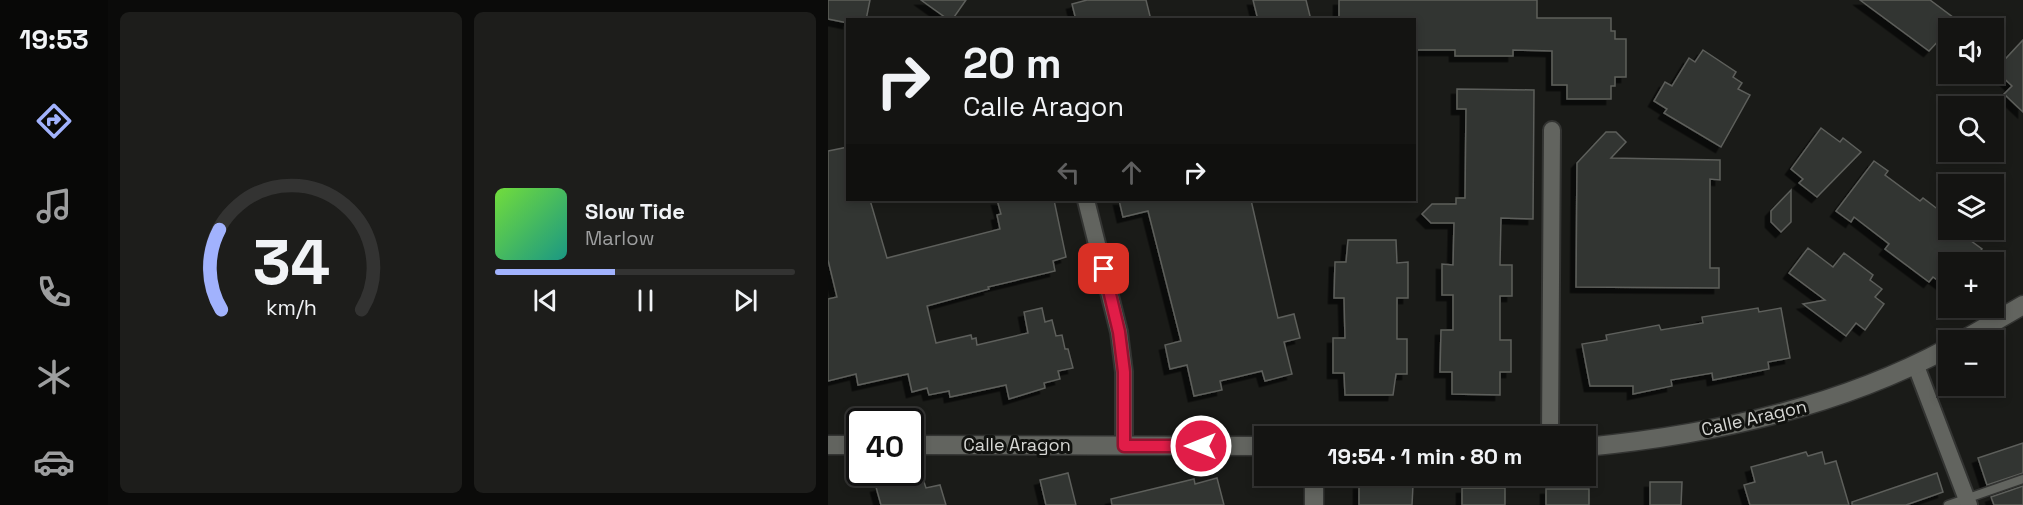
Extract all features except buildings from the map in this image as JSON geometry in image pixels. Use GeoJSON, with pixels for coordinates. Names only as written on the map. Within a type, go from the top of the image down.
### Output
{"type":"FeatureCollection","features":[{"type":"Feature","properties":{"kind":"street"},"geometry":{"type":"LineString","coordinates":[[1550,426],[1552,130]]}},
{"type":"Feature","properties":{"kind":"street"},"geometry":{"type":"LineString","coordinates":[[1086,201],[1119,332],[1124,372],[1124,446]]}},
{"type":"Feature","properties":{"kind":"street"},"geometry":{"type":"LineString","coordinates":[[1980,330],[2023,305]]}},
{"type":"Feature","properties":{"kind":"street","name":"Calle Aragon"},"geometry":{"type":"LineString","coordinates":[[1596,446],[1642,441],[1732,425],[1825,401],[1916,366],[1938,354]]}},
{"type":"Feature","properties":{"kind":"street"},"geometry":{"type":"LineString","coordinates":[[1916,366],[1968,502]]}},
{"type":"Feature","properties":{"kind":"street"},"geometry":{"type":"LineString","coordinates":[[828,445],[846,445]]}},
{"type":"Feature","properties":{"kind":"street","name":"Calle Aragon"},"geometry":{"type":"LineString","coordinates":[[924,445],[1254,446]]}},
{"type":"Feature","properties":{"kind":"street"},"geometry":{"type":"LineString","coordinates":[[1314,486],[1314,505]]}},
{"type":"Feature","properties":{"kind":"lane"},"geometry":{"type":"LineString","coordinates":[[1948,505],[1968,502],[2023,479]]}},
{"type":"Feature","properties":{"kind":"route"},"geometry":{"type":"LineString","coordinates":[[1104,269],[1119,332],[1124,372],[1124,446],[1201,446]]}}]}
